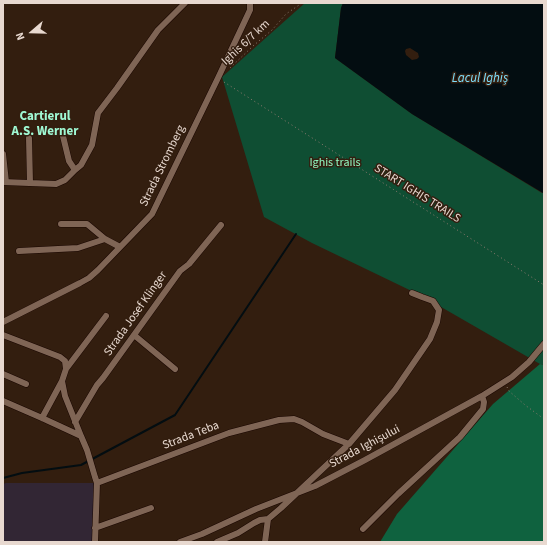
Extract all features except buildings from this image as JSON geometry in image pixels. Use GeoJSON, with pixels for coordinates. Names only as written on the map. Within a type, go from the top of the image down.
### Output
{"type":"FeatureCollection","features":[{"type":"Feature","properties":{"kind":"street"},"geometry":{"type":"LineString","coordinates":[[3,154],[5,182],[56,184],[65,180],[81,165],[92,145],[98,113],[158,30],[185,3]]}},
{"type":"Feature","properties":{"kind":"street","name":"Strada Stromberg"},"geometry":{"type":"LineString","coordinates":[[3,322],[80,284],[98,270],[152,214],[234,44],[250,9],[250,3]]}},
{"type":"Feature","properties":{"kind":"street"},"geometry":{"type":"LineString","coordinates":[[62,132],[69,161],[75,170]]}},
{"type":"Feature","properties":{"kind":"street"},"geometry":{"type":"LineString","coordinates":[[29,138],[30,184]]}},
{"type":"Feature","properties":{"kind":"street"},"geometry":{"type":"LineString","coordinates":[[61,224],[87,224],[104,239],[120,247]]}},
{"type":"Feature","properties":{"kind":"street","name":"Strada Josef Klinger"},"geometry":{"type":"LineString","coordinates":[[75,422],[97,385],[104,378],[180,270],[189,264],[221,225]]}},
{"type":"Feature","properties":{"kind":"street"},"geometry":{"type":"LineString","coordinates":[[19,251],[78,248],[104,239]]}},
{"type":"Feature","properties":{"kind":"street"},"geometry":{"type":"LineString","coordinates":[[217,542],[238,533],[260,520],[268,519],[349,444],[395,390],[430,339],[437,322],[439,310],[433,302],[412,293]]}},
{"type":"Feature","properties":{"kind":"street"},"geometry":{"type":"LineString","coordinates":[[42,418],[62,381],[66,369],[106,316]]}},
{"type":"Feature","properties":{"kind":"street"},"geometry":{"type":"LineString","coordinates":[[3,335],[60,357],[65,361],[66,369]]}},
{"type":"Feature","properties":{"kind":"street"},"geometry":{"type":"LineString","coordinates":[[134,335],[175,369]]}},
{"type":"Feature","properties":{"kind":"street","name":"Strada Ighișului"},"geometry":{"type":"LineString","coordinates":[[180,542],[202,534],[256,509],[315,486],[365,460],[482,396],[512,377],[529,362],[544,344]]}},
{"type":"Feature","properties":{"kind":"street"},"geometry":{"type":"LineString","coordinates":[[3,374],[26,384]]}},
{"type":"Feature","properties":{"kind":"street"},"geometry":{"type":"LineString","coordinates":[[62,381],[75,422],[87,450],[96,480],[95,542]]}},
{"type":"Feature","properties":{"kind":"street"},"geometry":{"type":"LineString","coordinates":[[363,529],[398,494],[460,437],[483,409],[484,402],[482,396]]}},
{"type":"Feature","properties":{"kind":"street"},"geometry":{"type":"LineString","coordinates":[[3,401],[81,436]]}},
{"type":"Feature","properties":{"kind":"street","name":"Strada Teba"},"geometry":{"type":"LineString","coordinates":[[96,480],[229,433],[279,420],[294,419],[323,434],[349,444]]}},
{"type":"Feature","properties":{"kind":"street"},"geometry":{"type":"LineString","coordinates":[[96,528],[150,508]]}},
{"type":"Feature","properties":{"kind":"street"},"geometry":{"type":"LineString","coordinates":[[264,542],[268,519]]}},
{"type":"Feature","properties":{"kind":"path","name":"Ighis 6/7 km"},"geometry":{"type":"LineString","coordinates":[[230,68],[272,30],[286,14],[302,3]]}},
{"type":"Feature","properties":{"kind":"path","name":"START IGHIS TRAILS"},"geometry":{"type":"LineString","coordinates":[[219,79],[544,285]]}},
{"type":"Feature","properties":{"kind":"path"},"geometry":{"type":"LineString","coordinates":[[504,382],[509,391],[544,419]]}},
{"type":"Feature","properties":{"kind":"shaded area"},"geometry":{"type":"Polygon","coordinates":[[[97,483],[95,542],[3,542],[3,484],[97,483]]]}},
{"type":"Feature","properties":{"kind":"green space","name":"Ighis trails"},"geometry":{"type":"Polygon","coordinates":[[[305,3],[343,3],[341,8],[335,58],[412,114],[542,193],[544,191],[544,365],[422,296],[312,243],[264,217],[222,77],[305,3]]]}},
{"type":"Feature","properties":{"kind":"green space"},"geometry":{"type":"Polygon","coordinates":[[[540,364],[544,365],[544,542],[380,542],[397,514],[493,404],[540,364]]]}},
{"type":"Feature","properties":{"kind":"water","name":"Lacul Ighiș"},"geometry":{"type":"Polygon","coordinates":[[[343,3],[544,3],[543,193],[412,114],[335,58],[341,8],[343,3]],[[410,48],[406,49],[405,51],[406,55],[412,60],[419,57],[418,53],[410,48]]]}},
{"type":"Feature","properties":{"kind":"waterway"},"geometry":{"type":"LineString","coordinates":[[3,478],[22,473],[81,465],[175,415],[296,234]]}},
{"type":"Feature","properties":{"kind":"district","name":"Cartierul A.S. Werner"},"geometry":{"type":"Point","coordinates":[45,124]}}]}
